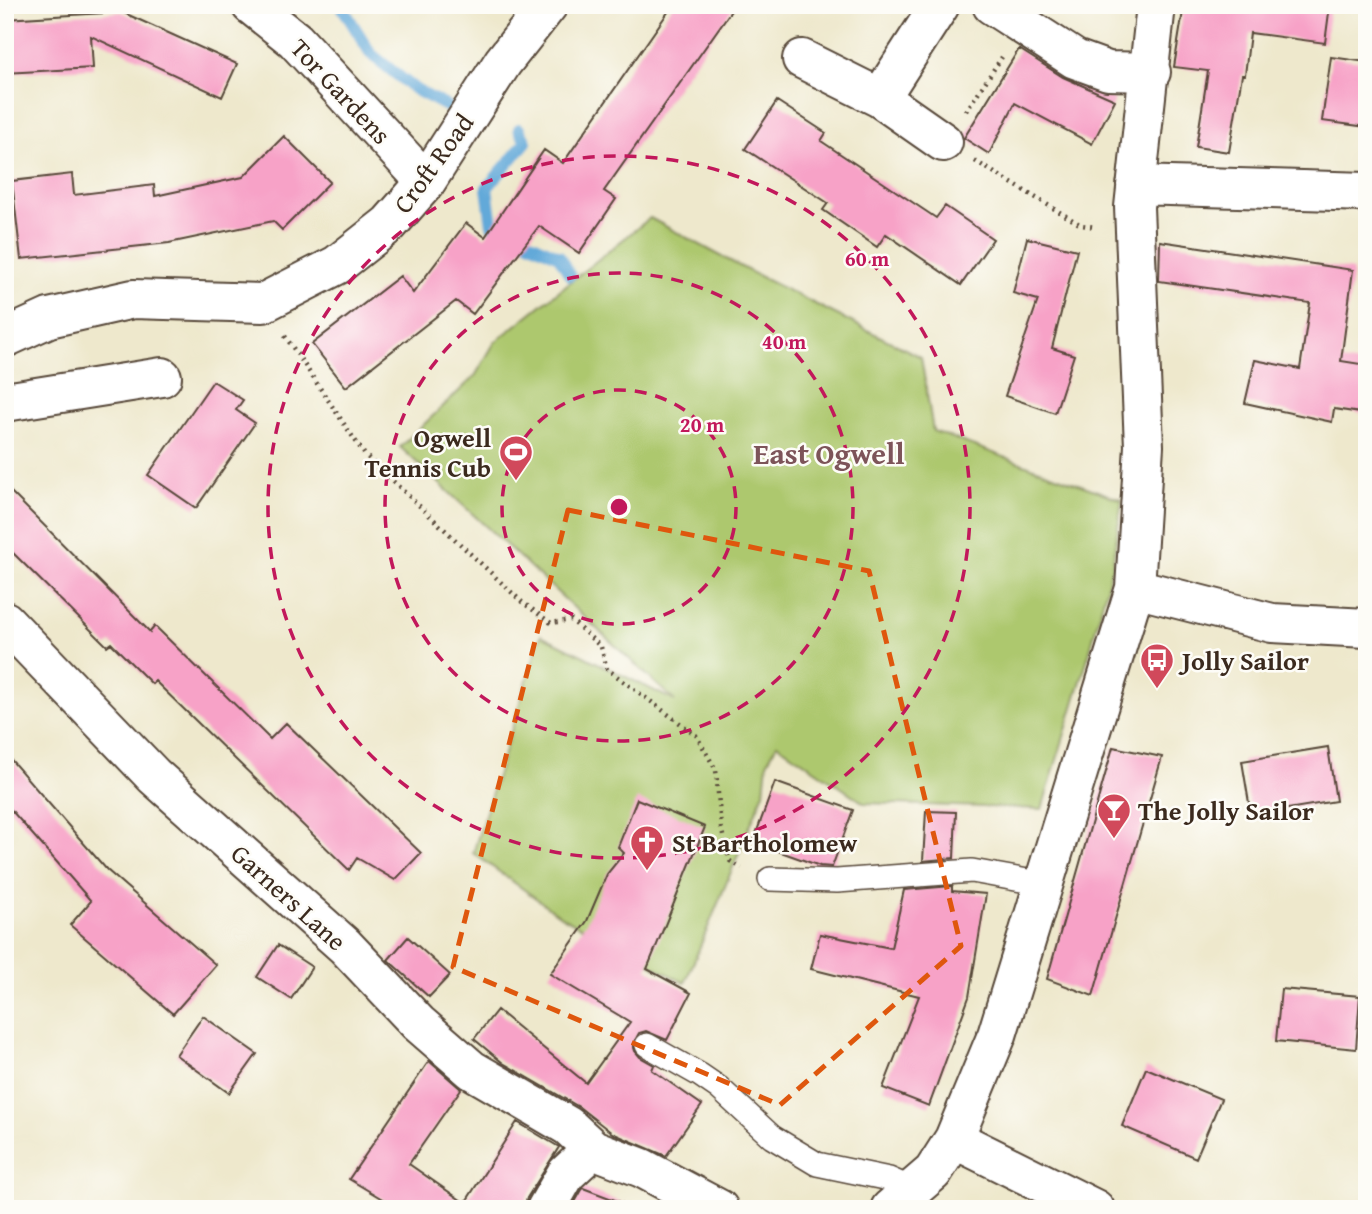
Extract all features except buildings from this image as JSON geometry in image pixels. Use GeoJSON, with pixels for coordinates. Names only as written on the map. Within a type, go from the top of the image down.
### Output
{"type":"FeatureCollection","features":[{"type":"Feature","properties":{"kind":"street","name":"Tor Gardens"},"geometry":{"type":"LineString","coordinates":[[251,5],[295,40],[426,182]]}},
{"type":"Feature","properties":{"kind":"street","name":"Croft Road"},"geometry":{"type":"LineString","coordinates":[[5,338],[49,318],[133,299],[263,303],[337,265],[389,224],[426,182],[503,62],[548,5]]}},
{"type":"Feature","properties":{"kind":"street"},"geometry":{"type":"LineString","coordinates":[[880,98],[940,5]]}},
{"type":"Feature","properties":{"kind":"street"},"geometry":{"type":"LineString","coordinates":[[902,1199],[933,1172],[954,1139],[997,1035],[1135,588],[1144,446],[1134,207],[1156,5]]}},
{"type":"Feature","properties":{"kind":"street"},"geometry":{"type":"LineString","coordinates":[[1007,14],[1075,59],[1108,71],[1150,72]]}},
{"type":"Feature","properties":{"kind":"street"},"geometry":{"type":"LineString","coordinates":[[802,59],[880,98],[943,142]]}},
{"type":"Feature","properties":{"kind":"street"},"geometry":{"type":"LineString","coordinates":[[1136,185],[1367,192]]}},
{"type":"Feature","properties":{"kind":"street"},"geometry":{"type":"LineString","coordinates":[[5,402],[162,377]]}},
{"type":"Feature","properties":{"kind":"street"},"geometry":{"type":"LineString","coordinates":[[1135,588],[1272,623],[1367,628]]}},
{"type":"Feature","properties":{"kind":"street","name":"Garners Lane"},"geometry":{"type":"LineString","coordinates":[[5,621],[154,776],[345,946],[418,1023],[472,1070],[568,1126],[593,1149]]}},
{"type":"Feature","properties":{"kind":"street"},"geometry":{"type":"LineString","coordinates":[[954,1139],[1095,1209]]}},
{"type":"Feature","properties":{"kind":"street"},"geometry":{"type":"LineString","coordinates":[[545,1209],[566,1174],[593,1149],[642,1168],[719,1209]]}},
{"type":"Feature","properties":{"kind":"lane"},"geometry":{"type":"LineString","coordinates":[[770,879],[837,881],[972,871],[1044,884]]}},
{"type":"Feature","properties":{"kind":"lane"},"geometry":{"type":"LineString","coordinates":[[647,1045],[719,1088],[772,1137],[817,1164],[889,1179],[902,1199]]}},
{"type":"Feature","properties":{"kind":"path"},"geometry":{"type":"LineString","coordinates":[[1007,14],[989,78],[943,142],[1081,225],[1136,233]]}},
{"type":"Feature","properties":{"kind":"path"},"geometry":{"type":"LineString","coordinates":[[263,303],[365,455],[522,602],[551,623],[571,620],[601,647],[607,669],[696,735],[716,770],[721,828],[730,862],[734,866],[770,879]]}},
{"type":"Feature","properties":{"kind":"highlighted area"},"geometry":{"type":"Polygon","coordinates":[[[568,510],[869,571],[961,946],[780,1105],[453,967],[568,510]]]}},
{"type":"Feature","properties":{"kind":"green space"},"geometry":{"type":"Polygon","coordinates":[[[650,218],[921,357],[933,431],[1122,500],[1112,567],[1042,809],[864,803],[777,744],[767,763],[764,792],[685,983],[562,917],[473,853],[541,635],[675,701],[400,447],[475,376],[495,342],[650,218]]]}},
{"type":"Feature","properties":{"kind":"waterway"},"geometry":{"type":"LineString","coordinates":[[341,5],[371,54],[416,90],[450,108]]}},
{"type":"Feature","properties":{"kind":"waterway"},"geometry":{"type":"LineString","coordinates":[[519,129],[526,142],[487,188],[492,225],[559,256],[570,275]]}},
{"type":"Feature","properties":{"kind":"place","name":"Ogwell Tennis Cub"},"geometry":{"type":"Point","coordinates":[516,482]}},
{"type":"Feature","properties":{"kind":"place","name":"Jolly Sailor"},"geometry":{"type":"Point","coordinates":[1157,690]}},
{"type":"Feature","properties":{"kind":"place","name":"The Jolly Sailor"},"geometry":{"type":"Point","coordinates":[1114,840]}},
{"type":"Feature","properties":{"kind":"place","name":"St Bartholomew"},"geometry":{"type":"Point","coordinates":[647,872]}},
{"type":"Feature","properties":{"kind":"district","name":"East Ogwell"},"geometry":{"type":"Point","coordinates":[829,453]}}]}
